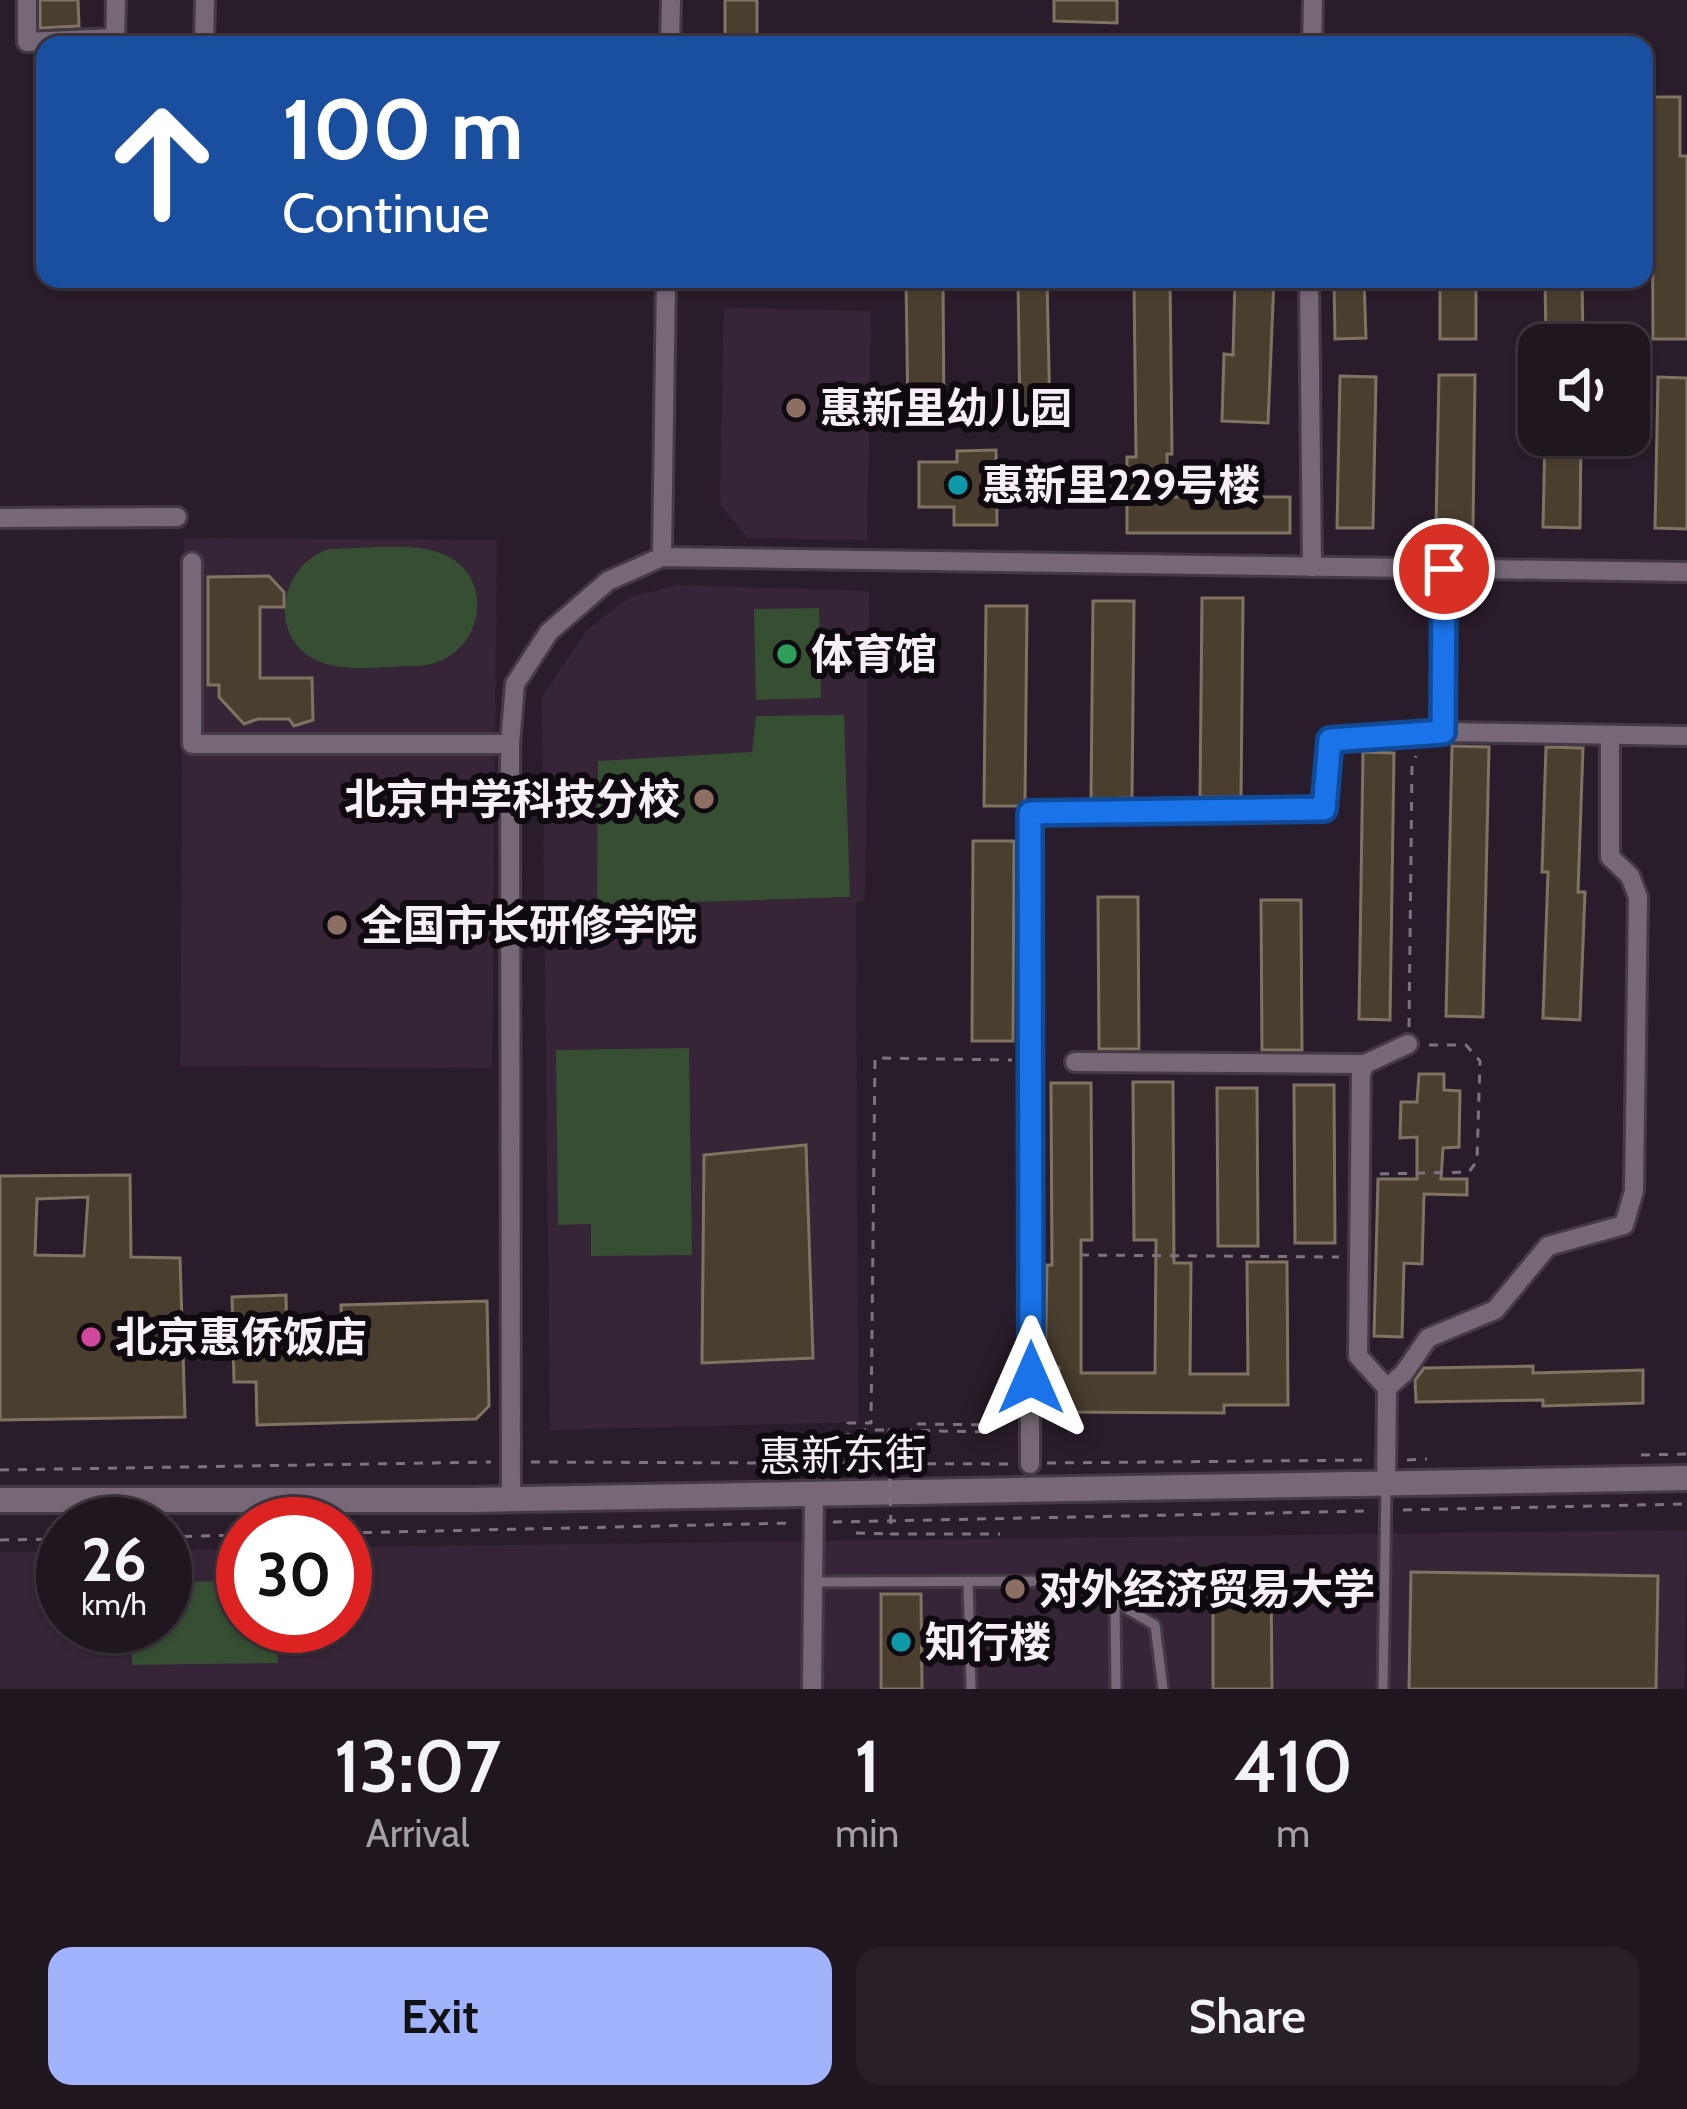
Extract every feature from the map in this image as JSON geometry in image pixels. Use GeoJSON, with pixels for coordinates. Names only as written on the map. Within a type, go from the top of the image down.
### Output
{"type":"FeatureCollection","features":[{"type":"Feature","properties":{"kind":"street"},"geometry":{"type":"LineString","coordinates":[[27,0],[27,42],[36,42]]}},
{"type":"Feature","properties":{"kind":"street"},"geometry":{"type":"LineString","coordinates":[[116,0],[116,36]]}},
{"type":"Feature","properties":{"kind":"street"},"geometry":{"type":"LineString","coordinates":[[204,36],[205,0]]}},
{"type":"Feature","properties":{"kind":"street"},"geometry":{"type":"LineString","coordinates":[[670,36],[671,0]]}},
{"type":"Feature","properties":{"kind":"street"},"geometry":{"type":"LineString","coordinates":[[1312,36],[1313,0]]}},
{"type":"Feature","properties":{"kind":"street"},"geometry":{"type":"LineString","coordinates":[[662,557],[666,288]]}},
{"type":"Feature","properties":{"kind":"street"},"geometry":{"type":"LineString","coordinates":[[1309,288],[1312,567]]}},
{"type":"Feature","properties":{"kind":"street"},"geometry":{"type":"LineString","coordinates":[[0,518],[177,517]]}},
{"type":"Feature","properties":{"kind":"street"},"geometry":{"type":"LineString","coordinates":[[511,1499],[510,744],[515,683],[549,632],[608,581],[662,557],[1687,572]]}},
{"type":"Feature","properties":{"kind":"street"},"geometry":{"type":"LineString","coordinates":[[192,562],[192,744],[510,744]]}},
{"type":"Feature","properties":{"kind":"street"},"geometry":{"type":"LineString","coordinates":[[1443,732],[1444,569]]}},
{"type":"Feature","properties":{"kind":"street"},"geometry":{"type":"LineString","coordinates":[[1030,1464],[1030,813],[1324,809],[1330,740],[1443,732],[1687,736]]}},
{"type":"Feature","properties":{"kind":"street"},"geometry":{"type":"LineString","coordinates":[[1388,1388],[1405,1373],[1428,1338],[1495,1310],[1548,1246],[1624,1225],[1634,1191],[1638,897],[1630,876],[1610,857],[1610,735]]}},
{"type":"Feature","properties":{"kind":"street"},"geometry":{"type":"LineString","coordinates":[[1075,1062],[1365,1064],[1408,1044]]}},
{"type":"Feature","properties":{"kind":"street"},"geometry":{"type":"LineString","coordinates":[[1365,1064],[1361,1074],[1358,1356],[1388,1388],[1386,1485]]}},
{"type":"Feature","properties":{"kind":"street","name":"惠新东街"},"geometry":{"type":"LineString","coordinates":[[0,1499],[511,1499],[1687,1478]]}},
{"type":"Feature","properties":{"kind":"street"},"geometry":{"type":"LineString","coordinates":[[812,1689],[814,1494]]}},
{"type":"Feature","properties":{"kind":"lane"},"geometry":{"type":"LineString","coordinates":[[1383,1689],[1386,1485]]}},
{"type":"Feature","properties":{"kind":"lane"},"geometry":{"type":"LineString","coordinates":[[968,1581],[971,1689]]}},
{"type":"Feature","properties":{"kind":"lane"},"geometry":{"type":"LineString","coordinates":[[813,1582],[1090,1581],[1115,1602],[1150,1620],[1159,1631],[1163,1689]]}},
{"type":"Feature","properties":{"kind":"lane"},"geometry":{"type":"LineString","coordinates":[[1115,1602],[1117,1689]]}},
{"type":"Feature","properties":{"kind":"path"},"geometry":{"type":"LineString","coordinates":[[1360,1183],[1377,1174],[1468,1172],[1477,1161],[1480,1061],[1473,1049],[1408,1044],[1412,766],[1427,738],[1443,732]]}},
{"type":"Feature","properties":{"kind":"path"},"geometry":{"type":"LineString","coordinates":[[848,1442],[848,1423],[872,1424],[875,1058],[1033,1070]]}},
{"type":"Feature","properties":{"kind":"path"},"geometry":{"type":"LineString","coordinates":[[1080,1255],[1359,1257]]}},
{"type":"Feature","properties":{"kind":"path"},"geometry":{"type":"LineString","coordinates":[[857,1430],[992,1432],[992,1425],[917,1424]]}},
{"type":"Feature","properties":{"kind":"path"},"geometry":{"type":"LineString","coordinates":[[889,1430],[891,1534]]}},
{"type":"Feature","properties":{"kind":"path"},"geometry":{"type":"LineString","coordinates":[[1626,1456],[1687,1454]]}},
{"type":"Feature","properties":{"kind":"path"},"geometry":{"type":"LineString","coordinates":[[372,1532],[814,1523],[1386,1485],[1431,1459]]}},
{"type":"Feature","properties":{"kind":"path"},"geometry":{"type":"LineString","coordinates":[[0,1470],[511,1462],[1030,1464],[1687,1504]]}},
{"type":"Feature","properties":{"kind":"path"},"geometry":{"type":"LineString","coordinates":[[856,1533],[1000,1534]]}},
{"type":"Feature","properties":{"kind":"path"},"geometry":{"type":"LineString","coordinates":[[0,1540],[36,1539]]}},
{"type":"Feature","properties":{"kind":"shaded area","name":"惠新里幼儿园"},"geometry":{"type":"Polygon","coordinates":[[[724,308],[871,311],[867,540],[748,538],[720,505],[724,308]]]}},
{"type":"Feature","properties":{"kind":"shaded area"},"geometry":{"type":"Polygon","coordinates":[[[184,538],[497,540],[492,1068],[180,1066],[184,538]]]}},
{"type":"Feature","properties":{"kind":"shaded area"},"geometry":{"type":"Polygon","coordinates":[[[677,585],[869,591],[865,901],[856,903],[858,1422],[550,1430],[542,697],[587,630],[630,597],[677,585]]]}},
{"type":"Feature","properties":{"kind":"shaded area","name":"对外经济贸易大学"},"geometry":{"type":"Polygon","coordinates":[[[1687,1530],[1684,1689],[0,1689],[0,1552],[36,1551],[36,1653],[192,1653],[192,1550],[216,1549],[216,1653],[372,1653],[372,1547],[1687,1530]]]}},
{"type":"Feature","properties":{"kind":"green space"},"geometry":{"type":"Polygon","coordinates":[[[415,548],[440,553],[460,564],[472,580],[477,599],[468,637],[437,662],[414,666],[348,668],[312,658],[289,632],[286,599],[300,569],[329,549],[415,548]]]}},
{"type":"Feature","properties":{"kind":"green space","name":"体育馆"},"geometry":{"type":"Polygon","coordinates":[[[819,608],[821,698],[756,700],[754,609],[819,608]]]}},
{"type":"Feature","properties":{"kind":"green space"},"geometry":{"type":"Polygon","coordinates":[[[844,715],[850,897],[597,905],[598,761],[752,752],[756,716],[844,715]]]}},
{"type":"Feature","properties":{"kind":"green space"},"geometry":{"type":"Polygon","coordinates":[[[689,1048],[692,1255],[591,1256],[591,1224],[558,1225],[556,1050],[689,1048]]]}},
{"type":"Feature","properties":{"kind":"green space"},"geometry":{"type":"Polygon","coordinates":[[[216,1581],[216,1653],[278,1653],[278,1663],[132,1665],[132,1653],[192,1653],[192,1582],[216,1581]]]}},
{"type":"Feature","properties":{"kind":"building"},"geometry":{"type":"Polygon","coordinates":[[[40,0],[78,0],[79,26],[40,28],[40,0]]]}},
{"type":"Feature","properties":{"kind":"building"},"geometry":{"type":"Polygon","coordinates":[[[725,0],[757,0],[757,36],[725,36],[725,0]]]}},
{"type":"Feature","properties":{"kind":"building"},"geometry":{"type":"Polygon","coordinates":[[[1054,0],[1117,0],[1117,23],[1054,21],[1054,0]]]}},
{"type":"Feature","properties":{"kind":"building"},"geometry":{"type":"Polygon","coordinates":[[[1653,97],[1680,97],[1680,156],[1687,156],[1687,339],[1653,339],[1653,97]]]}},
{"type":"Feature","properties":{"kind":"building"},"geometry":{"type":"Polygon","coordinates":[[[906,288],[943,288],[944,417],[908,417],[906,288]]]}},
{"type":"Feature","properties":{"kind":"building"},"geometry":{"type":"Polygon","coordinates":[[[1018,288],[1047,288],[1050,419],[1020,420],[1018,288]]]}},
{"type":"Feature","properties":{"kind":"building"},"geometry":{"type":"Polygon","coordinates":[[[1134,288],[1170,288],[1172,454],[1167,454],[1167,497],[1290,497],[1290,533],[1127,533],[1127,457],[1136,457],[1134,288]]]}},
{"type":"Feature","properties":{"kind":"building"},"geometry":{"type":"Polygon","coordinates":[[[1235,288],[1274,288],[1268,423],[1222,421],[1224,354],[1233,355],[1235,288]]]}},
{"type":"Feature","properties":{"kind":"building"},"geometry":{"type":"Polygon","coordinates":[[[1334,288],[1364,288],[1366,338],[1335,339],[1334,288]]]}},
{"type":"Feature","properties":{"kind":"building"},"geometry":{"type":"Polygon","coordinates":[[[1440,288],[1476,288],[1476,339],[1440,339],[1440,288]]]}},
{"type":"Feature","properties":{"kind":"building"},"geometry":{"type":"Polygon","coordinates":[[[1545,288],[1582,288],[1583,324],[1546,324],[1545,288]]]}},
{"type":"Feature","properties":{"kind":"building"},"geometry":{"type":"Polygon","coordinates":[[[1439,375],[1475,375],[1473,527],[1436,526],[1439,375]]]}},
{"type":"Feature","properties":{"kind":"building"},"geometry":{"type":"Polygon","coordinates":[[[1340,376],[1376,377],[1373,528],[1337,528],[1340,376]]]}},
{"type":"Feature","properties":{"kind":"building"},"geometry":{"type":"Polygon","coordinates":[[[1658,377],[1687,378],[1687,529],[1655,528],[1658,377]]]}},
{"type":"Feature","properties":{"kind":"building","name":"惠新里229号楼"},"geometry":{"type":"Polygon","coordinates":[[[996,450],[997,525],[954,525],[954,507],[919,507],[919,462],[957,462],[957,451],[996,450]]]}},
{"type":"Feature","properties":{"kind":"building"},"geometry":{"type":"Polygon","coordinates":[[[1545,456],[1581,456],[1580,528],[1543,527],[1545,456]]]}},
{"type":"Feature","properties":{"kind":"building"},"geometry":{"type":"Polygon","coordinates":[[[269,576],[284,592],[284,607],[260,607],[260,678],[312,678],[313,720],[294,726],[289,719],[244,724],[219,697],[219,685],[208,685],[208,577],[269,576]]]}},
{"type":"Feature","properties":{"kind":"building"},"geometry":{"type":"Polygon","coordinates":[[[1202,598],[1243,598],[1241,797],[1200,797],[1202,598]]]}},
{"type":"Feature","properties":{"kind":"building"},"geometry":{"type":"Polygon","coordinates":[[[1093,601],[1134,601],[1132,798],[1091,799],[1093,601]]]}},
{"type":"Feature","properties":{"kind":"building"},"geometry":{"type":"Polygon","coordinates":[[[986,606],[1027,606],[1025,801],[1019,806],[984,806],[986,606]]]}},
{"type":"Feature","properties":{"kind":"building"},"geometry":{"type":"Polygon","coordinates":[[[1452,746],[1489,747],[1483,1017],[1446,1016],[1452,746]]]}},
{"type":"Feature","properties":{"kind":"building"},"geometry":{"type":"Polygon","coordinates":[[[1546,747],[1583,748],[1580,1020],[1543,1018],[1546,747]]]}},
{"type":"Feature","properties":{"kind":"building"},"geometry":{"type":"Polygon","coordinates":[[[1363,752],[1394,753],[1390,1020],[1359,1019],[1363,752]]]}},
{"type":"Feature","properties":{"kind":"building"},"geometry":{"type":"Polygon","coordinates":[[[973,841],[1014,841],[1013,1041],[972,1041],[973,841]]]}},
{"type":"Feature","properties":{"kind":"building"},"geometry":{"type":"Polygon","coordinates":[[[1098,897],[1138,897],[1139,1049],[1099,1049],[1098,897]]]}},
{"type":"Feature","properties":{"kind":"building"},"geometry":{"type":"Polygon","coordinates":[[[1261,900],[1301,900],[1302,1050],[1262,1050],[1261,900]]]}},
{"type":"Feature","properties":{"kind":"building"},"geometry":{"type":"Polygon","coordinates":[[[1419,1074],[1444,1074],[1444,1090],[1460,1091],[1459,1147],[1443,1148],[1441,1179],[1467,1179],[1467,1195],[1424,1194],[1422,1264],[1404,1263],[1402,1337],[1374,1336],[1378,1179],[1417,1179],[1417,1137],[1400,1138],[1401,1102],[1417,1102],[1419,1074]]]}},
{"type":"Feature","properties":{"kind":"building"},"geometry":{"type":"Polygon","coordinates":[[[1133,1082],[1173,1082],[1174,1263],[1191,1263],[1190,1374],[1248,1374],[1247,1262],[1287,1262],[1288,1405],[1224,1405],[1224,1413],[1059,1412],[1059,1367],[1045,1367],[1047,1265],[1052,1265],[1051,1083],[1091,1083],[1092,1240],[1081,1240],[1081,1373],[1155,1373],[1156,1240],[1134,1240],[1133,1082]]]}},
{"type":"Feature","properties":{"kind":"building"},"geometry":{"type":"Polygon","coordinates":[[[1294,1085],[1334,1085],[1335,1243],[1295,1243],[1294,1085]]]}},
{"type":"Feature","properties":{"kind":"building"},"geometry":{"type":"Polygon","coordinates":[[[1217,1088],[1257,1088],[1258,1246],[1218,1246],[1217,1088]]]}},
{"type":"Feature","properties":{"kind":"building"},"geometry":{"type":"Polygon","coordinates":[[[806,1145],[813,1358],[702,1363],[704,1155],[806,1145]]]}},
{"type":"Feature","properties":{"kind":"building","name":"北京惠侨饭店"},"geometry":{"type":"Polygon","coordinates":[[[130,1175],[131,1257],[180,1258],[185,1417],[0,1420],[0,1176],[130,1175]],[[88,1197],[37,1199],[35,1255],[84,1256],[88,1197]]]}},
{"type":"Feature","properties":{"kind":"building"},"geometry":{"type":"Polygon","coordinates":[[[286,1295],[287,1351],[342,1349],[341,1305],[487,1301],[489,1406],[476,1419],[257,1425],[256,1382],[234,1382],[232,1297],[286,1295]]]}},
{"type":"Feature","properties":{"kind":"building"},"geometry":{"type":"Polygon","coordinates":[[[1533,1366],[1533,1373],[1643,1370],[1643,1403],[1416,1402],[1415,1380],[1424,1368],[1533,1366]]]}},
{"type":"Feature","properties":{"kind":"building"},"geometry":{"type":"Polygon","coordinates":[[[1411,1572],[1658,1576],[1656,1689],[1409,1689],[1411,1572]]]}},
{"type":"Feature","properties":{"kind":"building"},"geometry":{"type":"Polygon","coordinates":[[[1271,1575],[1272,1689],[1213,1689],[1213,1576],[1271,1575]]]}},
{"type":"Feature","properties":{"kind":"building","name":"知行楼"},"geometry":{"type":"Polygon","coordinates":[[[881,1594],[921,1594],[922,1689],[881,1689],[881,1594]]]}},
{"type":"Feature","properties":{"kind":"place","name":"惠新里幼儿园"},"geometry":{"type":"Point","coordinates":[796,408]}},
{"type":"Feature","properties":{"kind":"place","name":"惠新里229号楼"},"geometry":{"type":"Point","coordinates":[958,485]}},
{"type":"Feature","properties":{"kind":"place","name":"体育馆"},"geometry":{"type":"Point","coordinates":[787,654]}},
{"type":"Feature","properties":{"kind":"place","name":"北京中学科技分校"},"geometry":{"type":"Point","coordinates":[704,799]}},
{"type":"Feature","properties":{"kind":"place","name":"全国市长研修学院"},"geometry":{"type":"Point","coordinates":[337,925]}},
{"type":"Feature","properties":{"kind":"place","name":"北京惠侨饭店"},"geometry":{"type":"Point","coordinates":[91,1337]}},
{"type":"Feature","properties":{"kind":"place","name":"对外经济贸易大学"},"geometry":{"type":"Point","coordinates":[1015,1589]}},
{"type":"Feature","properties":{"kind":"place","name":"知行楼"},"geometry":{"type":"Point","coordinates":[901,1642]}},
{"type":"Feature","properties":{"kind":"route"},"geometry":{"type":"LineString","coordinates":[[1031,1378],[1030,813],[1324,809],[1330,740],[1443,732],[1444,569]]}}]}
